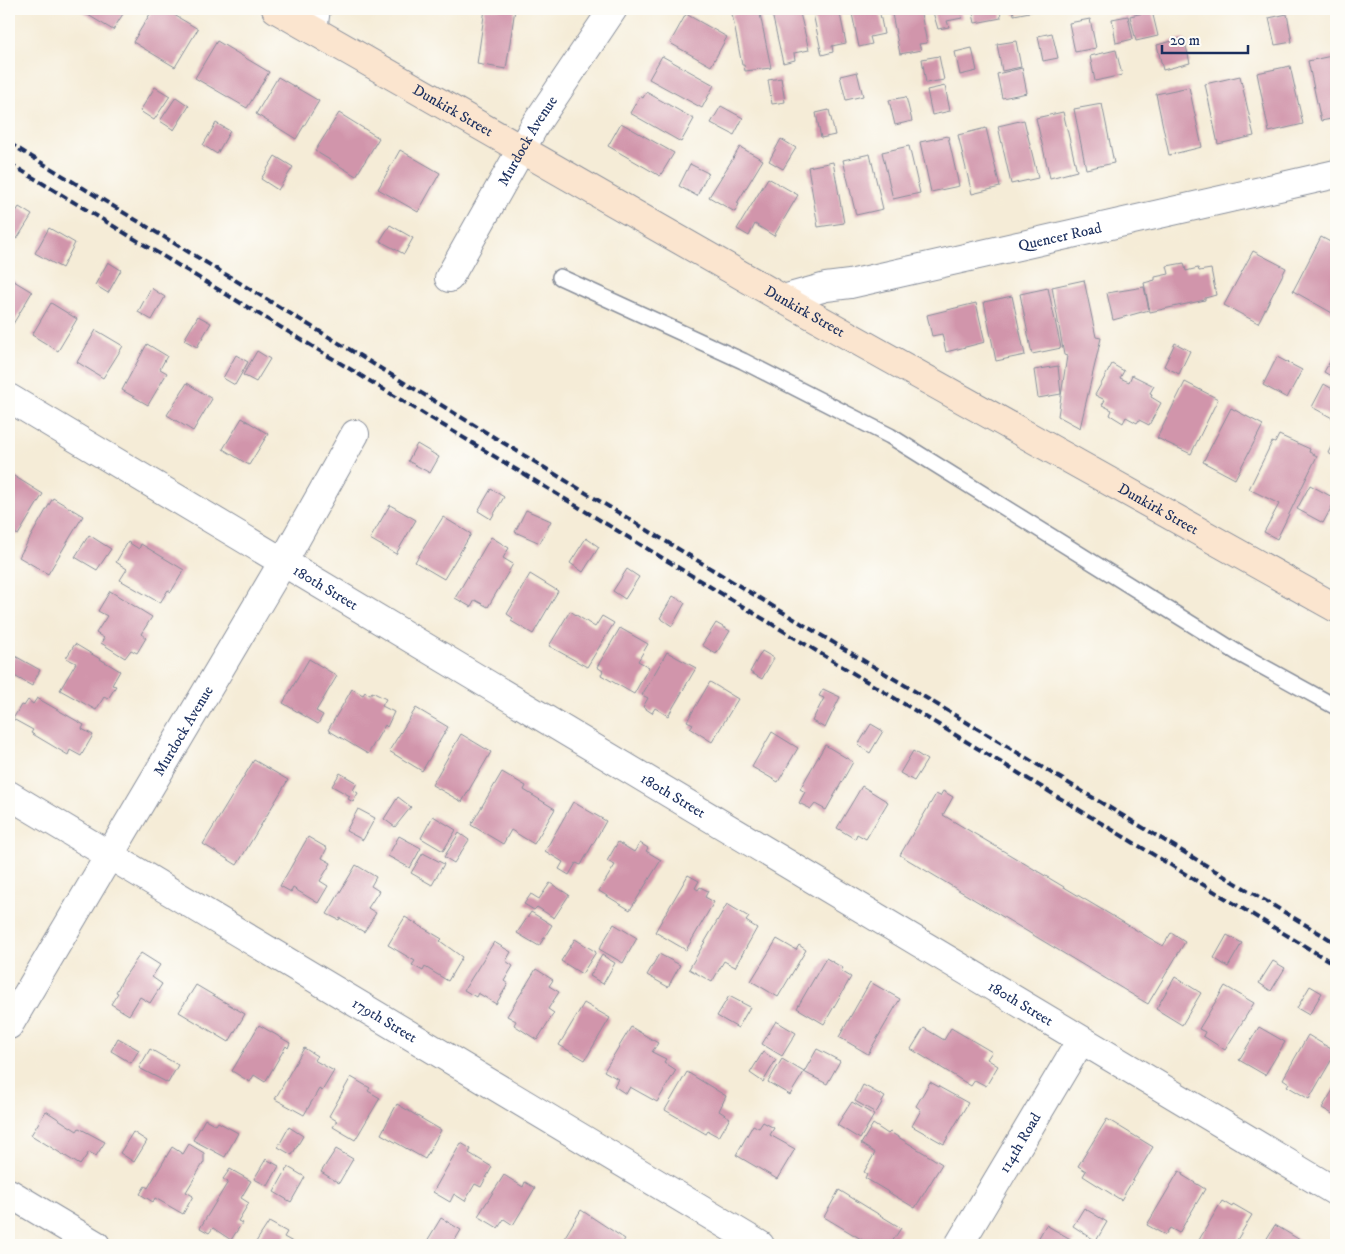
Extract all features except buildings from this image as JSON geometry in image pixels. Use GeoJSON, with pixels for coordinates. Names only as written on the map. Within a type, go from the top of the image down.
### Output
{"type":"FeatureCollection","features":[{"type":"Feature","properties":{"kind":"main road","name":"Dunkirk Street"},"geometry":{"type":"LineString","coordinates":[[276,9],[314,20],[522,150],[783,299],[1336,608]]}},
{"type":"Feature","properties":{"kind":"street","name":"Murdock Avenue"},"geometry":{"type":"LineString","coordinates":[[449,278],[535,125],[613,9]]}},
{"type":"Feature","properties":{"kind":"street","name":"Quencer Road"},"geometry":{"type":"LineString","coordinates":[[783,299],[826,287],[850,284],[1336,174]]}},
{"type":"Feature","properties":{"kind":"street","name":"180th Street"},"geometry":{"type":"LineString","coordinates":[[9,398],[1336,1192]]}},
{"type":"Feature","properties":{"kind":"street","name":"Murdock Avenue"},"geometry":{"type":"LineString","coordinates":[[9,1025],[283,562],[355,434]]}},
{"type":"Feature","properties":{"kind":"street","name":"179th Street"},"geometry":{"type":"LineString","coordinates":[[9,796],[760,1245]]}},
{"type":"Feature","properties":{"kind":"street","name":"114th Road"},"geometry":{"type":"LineString","coordinates":[[959,1245],[1081,1040]]}},
{"type":"Feature","properties":{"kind":"street"},"geometry":{"type":"LineString","coordinates":[[9,1193],[96,1245]]}},
{"type":"Feature","properties":{"kind":"lane"},"geometry":{"type":"LineString","coordinates":[[560,277],[743,361],[890,436],[1238,654],[1336,708]]}},
{"type":"Feature","properties":{"kind":"railway"},"geometry":{"type":"LineString","coordinates":[[9,143],[789,616],[1336,943]]}},
{"type":"Feature","properties":{"kind":"railway"},"geometry":{"type":"LineString","coordinates":[[9,163],[1336,965]]}}]}
